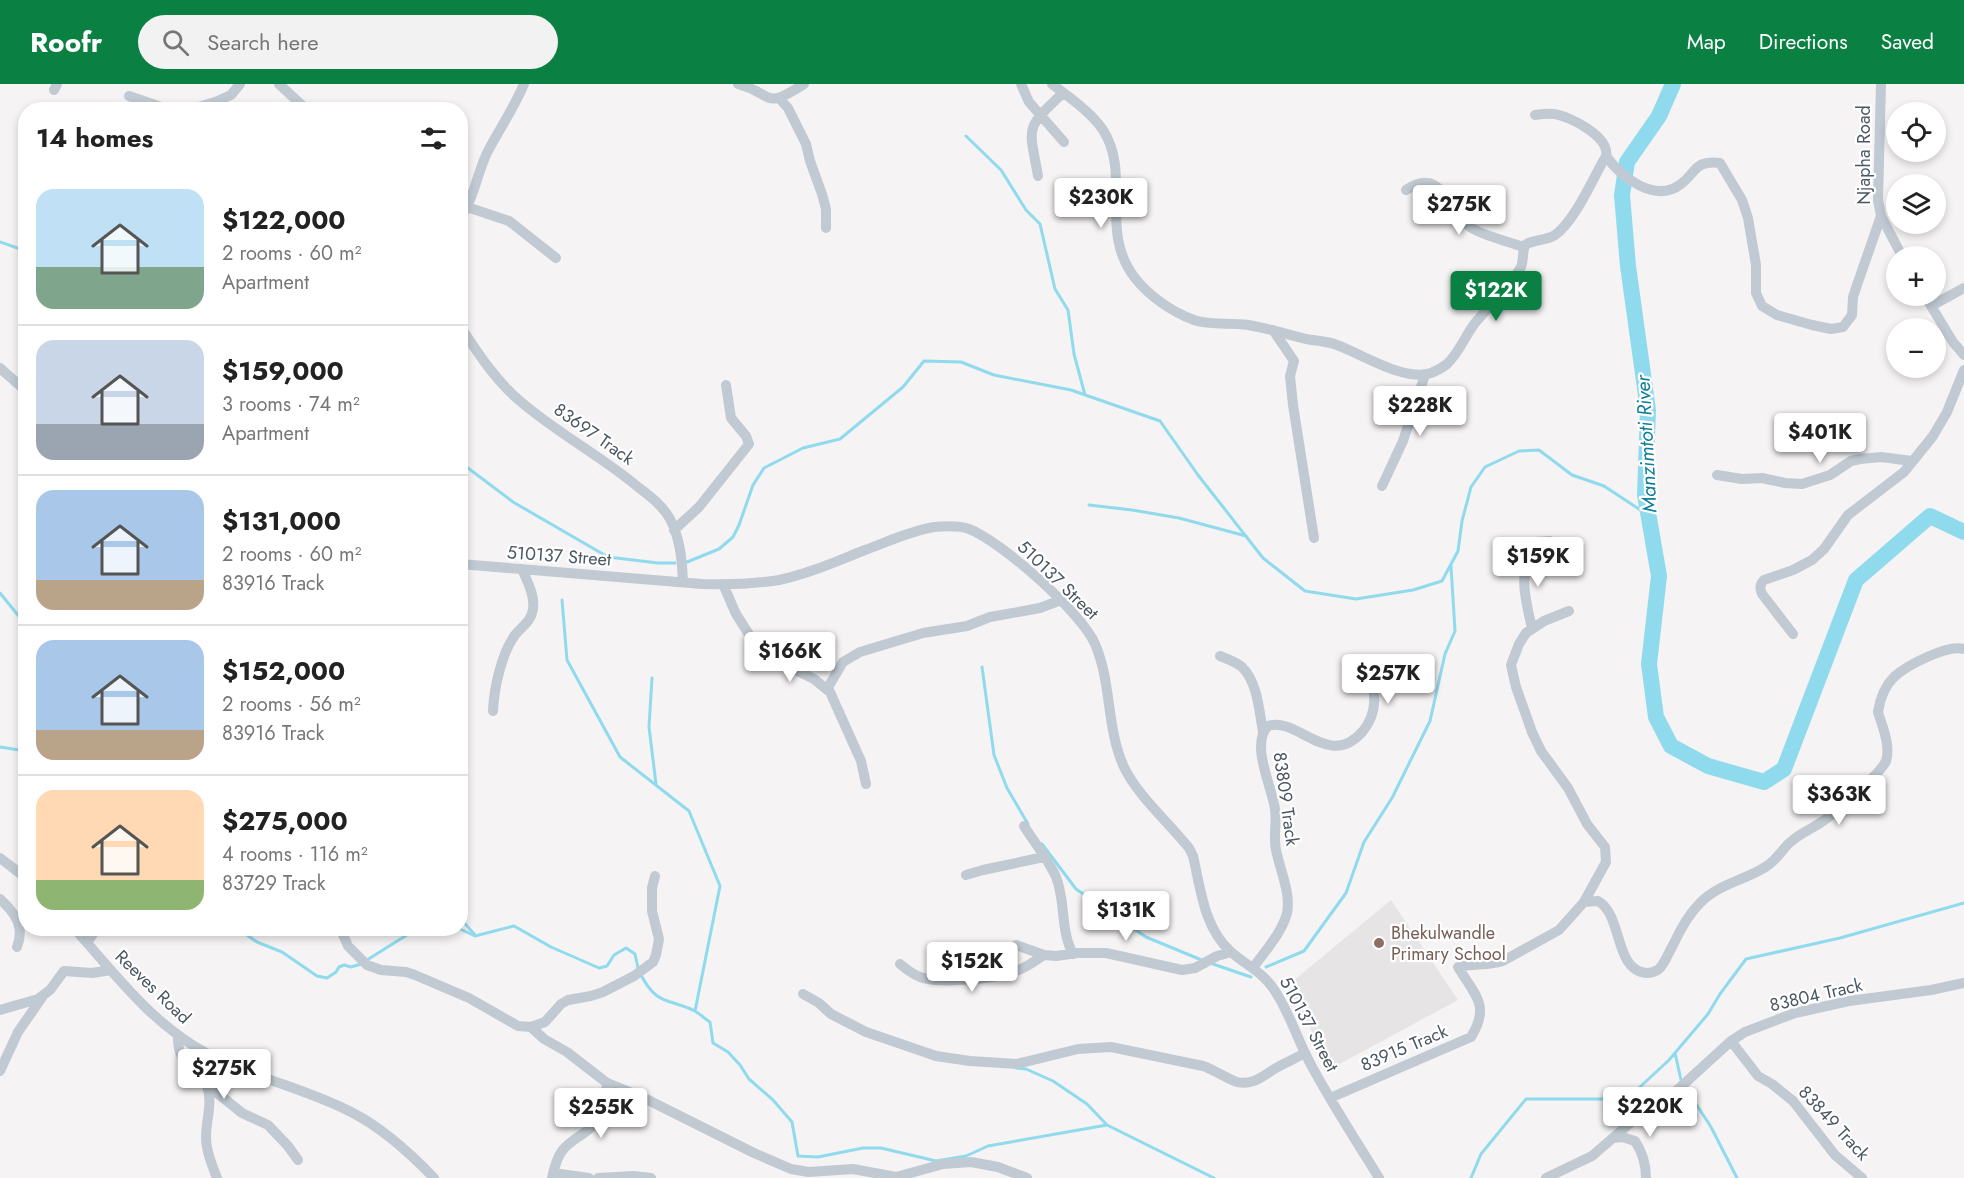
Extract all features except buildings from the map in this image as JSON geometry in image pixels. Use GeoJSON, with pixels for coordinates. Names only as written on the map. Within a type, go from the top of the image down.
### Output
{"type":"FeatureCollection","features":[{"type":"Feature","properties":{"kind":"street"},"geometry":{"type":"LineString","coordinates":[[226,102],[240,84]]}},
{"type":"Feature","properties":{"kind":"street"},"geometry":{"type":"LineString","coordinates":[[279,84],[298,102]]}},
{"type":"Feature","properties":{"kind":"street"},"geometry":{"type":"LineString","coordinates":[[468,204],[489,150],[513,109],[524,84]]}},
{"type":"Feature","properties":{"kind":"street"},"geometry":{"type":"LineString","coordinates":[[738,84],[766,98],[779,98],[804,84]]}},
{"type":"Feature","properties":{"kind":"street"},"geometry":{"type":"LineString","coordinates":[[1020,84],[1039,115],[1065,142]]}},
{"type":"Feature","properties":{"kind":"street"},"geometry":{"type":"LineString","coordinates":[[1052,84],[1098,124],[1112,149],[1115,162],[1116,228],[1123,256],[1129,269],[1148,291],[1183,315],[1205,322],[1226,325],[1246,324],[1333,344],[1397,370],[1418,375],[1425,375],[1448,363],[1475,324],[1495,302],[1522,265],[1523,247],[1528,242],[1550,238],[1563,229],[1573,216],[1606,156],[1604,145],[1580,124],[1552,113],[1535,115]]}},
{"type":"Feature","properties":{"kind":"street","name":"Njapha Road"},"geometry":{"type":"LineString","coordinates":[[1881,84],[1877,183],[1881,216],[1897,246]]}},
{"type":"Feature","properties":{"kind":"street"},"geometry":{"type":"LineString","coordinates":[[1038,177],[1031,134],[1039,115],[1063,93]]}},
{"type":"Feature","properties":{"kind":"street"},"geometry":{"type":"LineString","coordinates":[[215,102],[231,94]]}},
{"type":"Feature","properties":{"kind":"street"},"geometry":{"type":"LineString","coordinates":[[129,96],[147,102]]}},
{"type":"Feature","properties":{"kind":"street"},"geometry":{"type":"LineString","coordinates":[[779,98],[788,108],[806,144],[826,209],[826,228]]}},
{"type":"Feature","properties":{"kind":"street"},"geometry":{"type":"LineString","coordinates":[[1606,156],[1619,172],[1637,183],[1661,192],[1681,184],[1698,166],[1720,163],[1742,200],[1748,218],[1756,265],[1756,293],[1762,306],[1777,315],[1831,329],[1843,327],[1850,319],[1857,285],[1881,216]]}},
{"type":"Feature","properties":{"kind":"street"},"geometry":{"type":"LineString","coordinates":[[1406,190],[1419,183],[1430,184],[1443,193],[1469,226],[1523,247]]}},
{"type":"Feature","properties":{"kind":"street"},"geometry":{"type":"LineString","coordinates":[[468,207],[509,221],[556,258]]}},
{"type":"Feature","properties":{"kind":"street"},"geometry":{"type":"LineString","coordinates":[[1946,298],[1964,288]]}},
{"type":"Feature","properties":{"kind":"street"},"geometry":{"type":"LineString","coordinates":[[1931,306],[1953,342],[1964,355]]}},
{"type":"Feature","properties":{"kind":"street"},"geometry":{"type":"LineString","coordinates":[[1273,330],[1294,361],[1290,376],[1293,405],[1314,538]]}},
{"type":"Feature","properties":{"kind":"street","name":"83697 Track"},"geometry":{"type":"LineString","coordinates":[[468,338],[491,372],[518,399],[625,476],[648,494],[666,513],[675,530],[682,562],[682,581]]}},
{"type":"Feature","properties":{"kind":"street"},"geometry":{"type":"LineString","coordinates":[[0,368],[18,384]]}},
{"type":"Feature","properties":{"kind":"street"},"geometry":{"type":"LineString","coordinates":[[1793,634],[1762,594],[1761,583],[1812,560],[1824,549],[1848,515],[1895,479],[1933,436],[1947,412],[1964,370]]}},
{"type":"Feature","properties":{"kind":"street"},"geometry":{"type":"LineString","coordinates":[[1382,486],[1403,441],[1425,375]]}},
{"type":"Feature","properties":{"kind":"street"},"geometry":{"type":"LineString","coordinates":[[675,530],[699,507],[749,444],[746,436],[731,418],[726,385]]}},
{"type":"Feature","properties":{"kind":"street"},"geometry":{"type":"LineString","coordinates":[[1717,475],[1802,484],[1830,475],[1851,461],[1860,459],[1881,457],[1912,461]]}},
{"type":"Feature","properties":{"kind":"street","name":"510137 Street"},"geometry":{"type":"LineString","coordinates":[[468,565],[723,584],[781,579],[932,527],[955,526],[975,531],[996,544],[1061,600],[1090,632],[1102,662],[1116,748],[1128,775],[1192,852],[1212,928],[1219,940],[1231,952],[1267,979],[1275,990],[1305,1053],[1379,1178]]}},
{"type":"Feature","properties":{"kind":"street"},"geometry":{"type":"LineString","coordinates":[[1532,628],[1524,591],[1523,574],[1536,543],[1550,541]]}},
{"type":"Feature","properties":{"kind":"street"},"geometry":{"type":"LineString","coordinates":[[493,711],[503,660],[515,636],[528,623],[533,610],[534,603],[530,586],[522,569]]}},
{"type":"Feature","properties":{"kind":"street"},"geometry":{"type":"LineString","coordinates":[[723,584],[736,614],[750,636],[781,663],[814,679],[830,692],[852,738],[861,761],[866,784]]}},
{"type":"Feature","properties":{"kind":"street"},"geometry":{"type":"LineString","coordinates":[[827,689],[843,662],[860,652],[923,633],[967,626],[990,617],[1040,608],[1061,600]]}},
{"type":"Feature","properties":{"kind":"street"},"geometry":{"type":"LineString","coordinates":[[1569,611],[1532,628],[1519,644],[1511,665],[1516,687],[1541,751],[1568,788],[1587,824],[1605,847],[1607,855],[1603,869],[1584,902]]}},
{"type":"Feature","properties":{"kind":"street"},"geometry":{"type":"LineString","coordinates":[[1584,902],[1598,901],[1606,907],[1624,954],[1632,966],[1637,970],[1650,973],[1660,968],[1682,928],[1702,901],[1710,894],[1767,866],[1791,841],[1838,810],[1882,768],[1887,752],[1878,712],[1882,693],[1895,677],[1907,668],[1946,648],[1964,649]]}},
{"type":"Feature","properties":{"kind":"street"},"geometry":{"type":"LineString","coordinates":[[1220,656],[1236,663],[1249,676],[1254,687],[1263,732]]}},
{"type":"Feature","properties":{"kind":"street","name":"83809 Track"},"geometry":{"type":"LineString","coordinates":[[1253,968],[1279,930],[1287,908],[1287,896],[1274,835],[1274,807],[1264,765],[1263,732],[1268,726],[1279,724],[1319,743],[1330,745],[1348,742],[1361,733],[1371,720],[1374,695],[1369,669]]}},
{"type":"Feature","properties":{"kind":"street"},"geometry":{"type":"LineString","coordinates":[[1024,826],[1056,877],[1061,895],[1064,930],[1073,954]]}},
{"type":"Feature","properties":{"kind":"street"},"geometry":{"type":"LineString","coordinates":[[966,875],[1044,857]]}},
{"type":"Feature","properties":{"kind":"street"},"geometry":{"type":"LineString","coordinates":[[0,858],[18,872]]}},
{"type":"Feature","properties":{"kind":"street"},"geometry":{"type":"LineString","coordinates":[[344,936],[348,946],[367,965],[381,970],[416,975],[469,998],[518,1026],[531,1027],[545,1022],[561,1004],[568,1000],[603,992],[634,976],[653,962],[659,939],[652,911],[652,888],[655,876]]}},
{"type":"Feature","properties":{"kind":"street"},"geometry":{"type":"LineString","coordinates":[[0,899],[14,914],[18,923]]}},
{"type":"Feature","properties":{"kind":"street","name":"83915 Track"},"geometry":{"type":"LineString","coordinates":[[1330,1098],[1471,1037],[1481,1014],[1480,1005],[1478,997],[1458,967],[1472,963],[1494,964],[1513,956],[1559,930],[1584,902]]}},
{"type":"Feature","properties":{"kind":"street"},"geometry":{"type":"LineString","coordinates":[[17,947],[21,936]]}},
{"type":"Feature","properties":{"kind":"street","name":"Reeves Road"},"geometry":{"type":"LineString","coordinates":[[81,936],[140,1003],[178,1036],[206,1053],[238,1068],[352,1112],[386,1134],[434,1178]]}},
{"type":"Feature","properties":{"kind":"street"},"geometry":{"type":"LineString","coordinates":[[87,943],[92,936]]}},
{"type":"Feature","properties":{"kind":"street"},"geometry":{"type":"LineString","coordinates":[[1016,945],[1044,955],[1099,953],[1118,955],[1182,970],[1195,968],[1217,956],[1231,952]]}},
{"type":"Feature","properties":{"kind":"street"},"geometry":{"type":"LineString","coordinates":[[900,964],[922,978],[955,980],[1009,974],[1026,967],[1044,955]]}},
{"type":"Feature","properties":{"kind":"street"},"geometry":{"type":"LineString","coordinates":[[0,1010],[38,999],[50,990],[64,971],[92,973],[111,970]]}},
{"type":"Feature","properties":{"kind":"street","name":"83804 Track"},"geometry":{"type":"LineString","coordinates":[[1546,1178],[1592,1155],[1636,1118],[1674,1093],[1731,1041],[1746,1032],[1795,1013],[1849,1001],[1931,990],[1964,983]]}},
{"type":"Feature","properties":{"kind":"street"},"geometry":{"type":"LineString","coordinates":[[0,1071],[18,1032],[44,994]]}},
{"type":"Feature","properties":{"kind":"street"},"geometry":{"type":"LineString","coordinates":[[803,994],[819,1003],[831,1014],[866,1032],[936,1056],[970,1061],[1017,1064],[1078,1049],[1111,1047],[1203,1066],[1239,1083],[1245,1083],[1262,1078],[1305,1053]]}},
{"type":"Feature","properties":{"kind":"street"},"geometry":{"type":"LineString","coordinates":[[531,1027],[544,1039],[567,1052],[607,1083],[644,1098],[779,1164],[802,1172],[853,1169],[896,1177],[943,1164],[971,1162],[998,1167],[1027,1178]]}},
{"type":"Feature","properties":{"kind":"street"},"geometry":{"type":"LineString","coordinates":[[178,1036],[179,1053],[185,1062],[201,1074],[206,1084],[210,1109],[206,1142],[217,1178]]}},
{"type":"Feature","properties":{"kind":"street","name":"83849 Track"},"geometry":{"type":"LineString","coordinates":[[1731,1041],[1758,1076],[1793,1101],[1835,1155],[1862,1178]]}},
{"type":"Feature","properties":{"kind":"street"},"geometry":{"type":"LineString","coordinates":[[589,1178],[552,1175],[562,1150],[588,1132],[599,1118],[603,1109],[607,1083]]}},
{"type":"Feature","properties":{"kind":"street"},"geometry":{"type":"LineString","coordinates":[[206,1084],[242,1113],[268,1125],[298,1160]]}},
{"type":"Feature","properties":{"kind":"street"},"geometry":{"type":"LineString","coordinates":[[1636,1118],[1635,1141],[1644,1159],[1646,1178]]}},
{"type":"Feature","properties":{"kind":"street"},"geometry":{"type":"LineString","coordinates":[[1614,1138],[1622,1137],[1635,1141]]}},
{"type":"Feature","properties":{"kind":"street"},"geometry":{"type":"LineString","coordinates":[[598,1178],[633,1176],[651,1178]]}},
{"type":"Feature","properties":{"kind":"shaded area","name":"Bhekulwandle Primary School"},"geometry":{"type":"Polygon","coordinates":[[[1391,900],[1458,1000],[1332,1068],[1287,986],[1391,900]]]}},
{"type":"Feature","properties":{"kind":"waterway","name":"Manzimtoti River"},"geometry":{"type":"LineString","coordinates":[[1673,84],[1659,116],[1627,162],[1622,195],[1628,266],[1648,410],[1645,495],[1659,576],[1649,664],[1656,717],[1671,746],[1708,766],[1764,782],[1784,769],[1856,580],[1930,516],[1964,532]]}},
{"type":"Feature","properties":{"kind":"waterway"},"geometry":{"type":"LineString","coordinates":[[966,136],[1001,170],[1026,210],[1040,224],[1055,289],[1068,310],[1074,354],[1085,395]]}},
{"type":"Feature","properties":{"kind":"waterway"},"geometry":{"type":"LineString","coordinates":[[0,242],[18,248]]}},
{"type":"Feature","properties":{"kind":"waterway"},"geometry":{"type":"LineString","coordinates":[[687,562],[719,549],[733,537],[753,485],[764,468],[803,448],[840,439],[903,387],[924,361],[961,362],[994,375],[1071,390],[1160,421],[1198,475],[1263,558],[1305,591],[1356,599],[1413,590],[1442,581],[1458,551],[1462,521],[1471,487],[1485,467],[1519,451],[1539,450],[1572,475],[1604,486],[1648,515]]}},
{"type":"Feature","properties":{"kind":"waterway"},"geometry":{"type":"LineString","coordinates":[[468,468],[513,502],[608,557],[675,563]]}},
{"type":"Feature","properties":{"kind":"waterway"},"geometry":{"type":"LineString","coordinates":[[1089,505],[1179,518],[1246,536]]}},
{"type":"Feature","properties":{"kind":"waterway"},"geometry":{"type":"LineString","coordinates":[[1266,967],[1304,951],[1346,893],[1364,842],[1392,798],[1430,721],[1445,654],[1455,631],[1451,566]]}},
{"type":"Feature","properties":{"kind":"waterway"},"geometry":{"type":"LineString","coordinates":[[0,593],[18,615]]}},
{"type":"Feature","properties":{"kind":"waterway"},"geometry":{"type":"LineString","coordinates":[[562,600],[567,660],[620,757],[689,811],[720,886],[695,1011]]}},
{"type":"Feature","properties":{"kind":"waterway"},"geometry":{"type":"LineString","coordinates":[[982,667],[994,755],[1007,788],[1028,824]]}},
{"type":"Feature","properties":{"kind":"waterway"},"geometry":{"type":"LineString","coordinates":[[652,678],[649,727],[656,784]]}},
{"type":"Feature","properties":{"kind":"waterway"},"geometry":{"type":"LineString","coordinates":[[0,747],[18,750]]}},
{"type":"Feature","properties":{"kind":"waterway"},"geometry":{"type":"LineString","coordinates":[[1042,844],[1076,889],[1146,937],[1204,961]]}},
{"type":"Feature","properties":{"kind":"waterway"},"geometry":{"type":"LineString","coordinates":[[1471,1178],[1481,1154],[1526,1099],[1627,1099],[1669,1060],[1708,1014],[1746,959],[1840,938],[1964,903]]}},
{"type":"Feature","properties":{"kind":"waterway"},"geometry":{"type":"LineString","coordinates":[[468,933],[475,936],[514,926],[551,947],[599,968],[607,966],[614,955],[626,948],[635,954],[638,968]]}},
{"type":"Feature","properties":{"kind":"waterway"},"geometry":{"type":"LineString","coordinates":[[468,927],[475,935]]}},
{"type":"Feature","properties":{"kind":"waterway"},"geometry":{"type":"LineString","coordinates":[[248,936],[282,952],[317,976],[327,978],[339,967],[361,964]]}},
{"type":"Feature","properties":{"kind":"waterway"},"geometry":{"type":"LineString","coordinates":[[367,960],[405,936]]}},
{"type":"Feature","properties":{"kind":"waterway"},"geometry":{"type":"LineString","coordinates":[[1210,963],[1251,977]]}},
{"type":"Feature","properties":{"kind":"waterway"},"geometry":{"type":"LineString","coordinates":[[641,975],[658,997],[695,1011],[710,1022],[713,1043],[728,1052],[749,1079],[773,1100],[792,1122],[798,1156],[818,1157],[863,1148],[881,1148],[936,1161],[966,1156],[988,1146],[1107,1125]]}},
{"type":"Feature","properties":{"kind":"waterway"},"geometry":{"type":"LineString","coordinates":[[1675,1053],[1681,1080]]}},
{"type":"Feature","properties":{"kind":"waterway"},"geometry":{"type":"LineString","coordinates":[[1016,1068],[1026,1069],[1053,1081],[1087,1104],[1107,1125],[1214,1178]]}},
{"type":"Feature","properties":{"kind":"waterway"},"geometry":{"type":"LineString","coordinates":[[1687,1090],[1711,1127],[1737,1178]]}},
{"type":"Feature","properties":{"kind":"place","name":"Bhekulwandle Primary School"},"geometry":{"type":"Point","coordinates":[1379,943]}}]}
